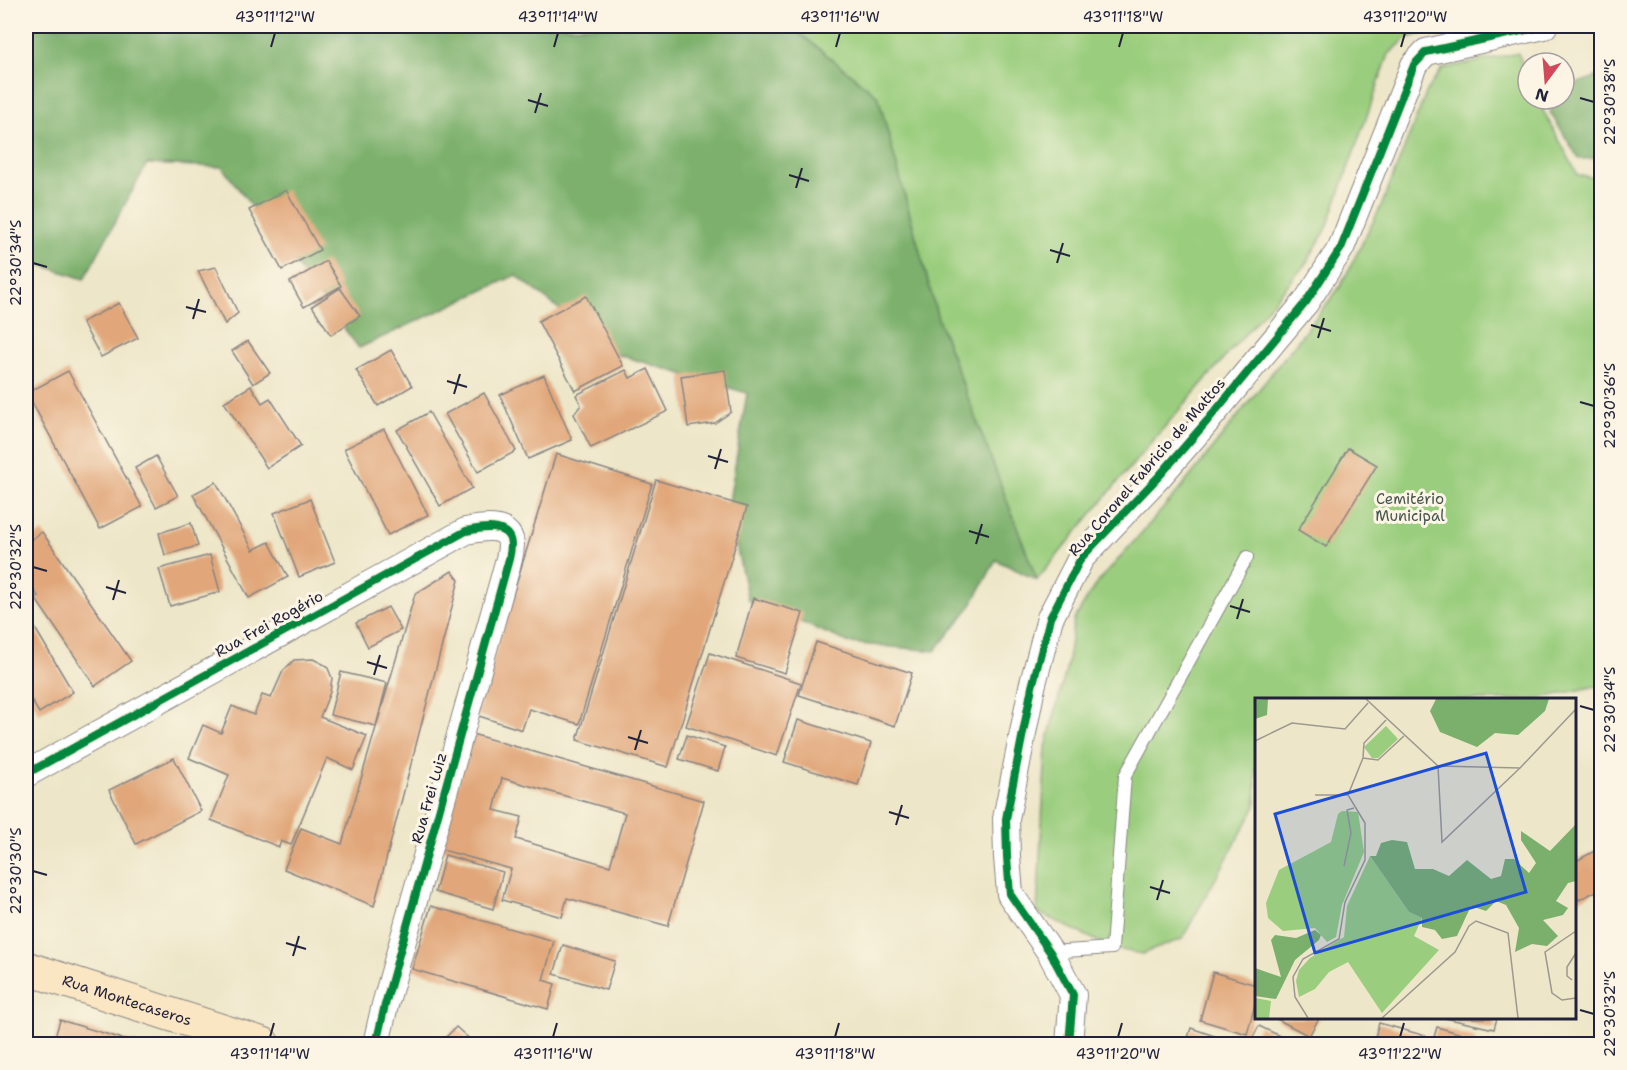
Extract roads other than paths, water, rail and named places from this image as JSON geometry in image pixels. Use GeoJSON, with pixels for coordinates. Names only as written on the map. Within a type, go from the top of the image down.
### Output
{"type":"FeatureCollection","features":[{"type":"Feature","properties":{"kind":"main road","name":"Rua Montecaseros"},"geometry":{"type":"LineString","coordinates":[[26,968],[262,1044]]}},
{"type":"Feature","properties":{"kind":"street","name":"Rua Coronel Fabricio de Mattos"},"geometry":{"type":"LineString","coordinates":[[1070,1044],[1073,995],[1050,952],[1010,894],[1006,819],[1032,687],[1050,618],[1081,558],[1160,475],[1306,302],[1341,248],[1414,64],[1426,52],[1533,26]]}},
{"type":"Feature","properties":{"kind":"street","name":"Rua Frei Rogério"},"geometry":{"type":"LineString","coordinates":[[26,774],[466,531],[486,527],[498,529],[508,535],[511,543],[509,559]]}},
{"type":"Feature","properties":{"kind":"street","name":"Rua Frei Luiz"},"geometry":{"type":"LineString","coordinates":[[376,1044],[509,559]]}},
{"type":"Feature","properties":{"kind":"lane"},"geometry":{"type":"LineString","coordinates":[[1050,952],[1112,948],[1125,776],[1247,557]]}},
{"type":"Feature","properties":{"kind":"park label","name":"Cemitério Municipal"},"geometry":{"type":"Point","coordinates":[1410,508]}}]}
